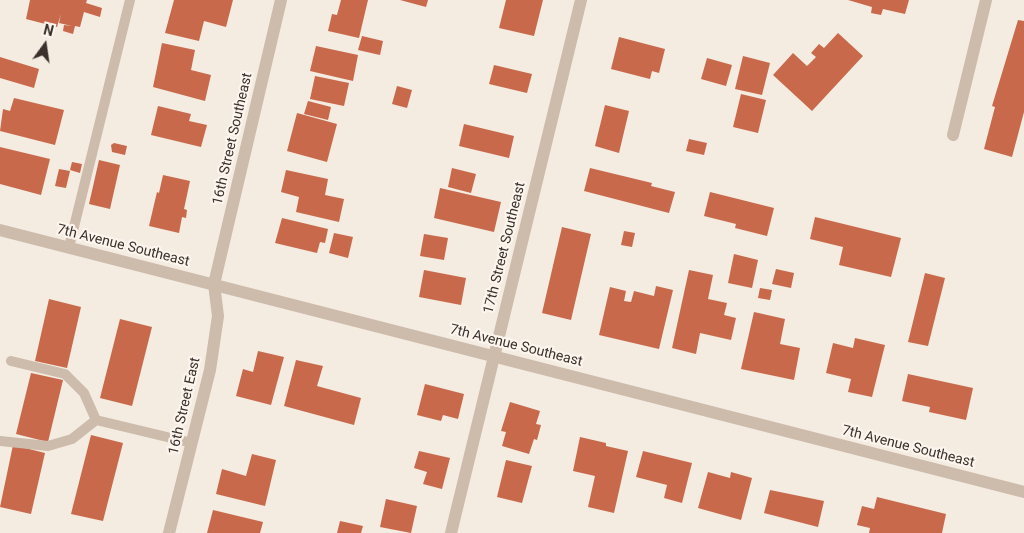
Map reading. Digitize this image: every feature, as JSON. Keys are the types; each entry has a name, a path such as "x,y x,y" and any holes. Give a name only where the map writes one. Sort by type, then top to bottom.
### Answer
{"street":[{"name":"16th Street Southeast","path":"214,284 281,0"},
{"name":"17th Street Southeast","path":"452,533 581,0"},
{"path":"953,135 986,0"},
{"name":"7th Avenue Southeast","path":"0,230 1024,492"},
{"name":"16th Street East","path":"169,533 210,370 218,316 214,284"}],"lane":[{"path":"69,247 130,0"},
{"path":"11,362 66,374 84,393 96,420"},
{"path":"96,420 192,443"},
{"path":"0,441 48,446 72,439 96,420"}],"building":[{"path":"30,0 87,0 86,3 102,8 100,17 84,12 80,27 75,26 73,34 63,31 64,25 72,26 59,23 61,14 57,27 26,19"},
{"path":"174,0 233,0 226,27 204,21 199,41 165,33"},
{"path":"341,0 368,0 359,38 328,31 332,14 337,15"},
{"path":"400,0 428,0 426,7"},
{"path":"506,0 543,0 534,36 499,28"},
{"path":"848,0 909,0 905,14 883,9 881,15 871,13 872,7"},
{"path":"1018,20 1024,21 1024,112 1012,157 984,149 995,107 992,106"},
{"path":"838,33 863,56 812,111 773,75 793,53 807,66 816,57 811,53 819,44 824,48"},
{"path":"362,36 383,41 380,55 358,50"},
{"path":"619,37 665,49 659,73 652,71 650,79 611,69"},
{"path":"162,43 195,50 191,70 211,75 205,101 153,87"},
{"path":"316,46 358,55 353,81 310,71"},
{"path":"743,56 770,63 762,95 735,89"},
{"path":"0,57 39,69 34,88 0,78"},
{"path":"707,58 732,65 726,86 701,79"},
{"path":"494,65 532,74 527,93 489,84"},
{"path":"315,76 349,83 344,106 310,99"},
{"path":"397,86 412,90 407,108 392,104"},
{"path":"741,94 766,100 758,133 733,127"},
{"path":"14,98 64,110 55,145 0,131 3,109 10,111"},
{"path":"308,101 331,107 328,120 304,114"},
{"path":"605,105 629,111 619,153 595,146"},
{"path":"158,106 191,114 189,121 207,125 201,147 151,135"},
{"path":"297,113 337,124 327,162 287,151"},
{"path":"464,124 514,136 509,158 459,146"},
{"path":"689,139 707,143 704,155 686,151"},
{"path":"114,143 127,146 125,155 112,152 111,145"},
{"path":"0,147 50,159 41,195 0,184"},
{"path":"99,160 120,165 110,209 89,204"},
{"path":"72,162 82,164 80,173 70,170"},
{"path":"452,168 476,174 471,193 448,187"},
{"path":"590,168 652,183 651,186 675,192 669,213 584,191"},
{"path":"59,169 70,171 66,188 55,186"},
{"path":"286,170 328,179 325,195 344,199 339,222 296,212 299,197 281,192"},
{"path":"163,175 190,181 184,209 187,210 186,218 182,217 179,233 149,226"},
{"path":"440,188 501,202 494,232 434,218"},
{"path":"710,192 774,208 767,236 735,228 736,224 704,216"},
{"path":"815,217 901,238 891,277 839,265 843,247 810,239"},
{"path":"282,218 328,229 325,243 320,242 317,253 275,243"},
{"path":"562,227 591,234 571,320 542,313"},
{"path":"624,231 635,233 632,247 621,245"},
{"path":"334,233 353,237 348,258 329,253"},
{"path":"424,234 448,238 444,260 420,256"},
{"path":"734,254 758,260 752,288 728,283"},
{"path":"776,269 794,273 791,288 772,284"},
{"path":"424,270 466,278 461,305 419,297"},
{"path":"689,270 713,275 708,299 727,303 724,315 736,318 731,340 700,333 696,354 672,348"},
{"path":"925,273 945,278 928,346 908,342"},
{"path":"656,286 673,290 659,349 599,335 610,287 626,291 624,301 631,302 634,291 654,296"},
{"path":"760,288 772,290 770,300 758,298"},
{"path":"49,299 81,307 67,368 35,361"},
{"path":"754,312 785,319 780,344 800,348 794,380 741,369"},
{"path":"120,319 152,327 132,406 100,398"},
{"path":"855,338 885,345 872,397 848,392 851,379 826,373 833,343 853,348"},
{"path":"258,351 284,357 271,405 236,396 243,369 253,372"},
{"path":"296,360 323,366 317,386 361,398 354,425 284,406"},
{"path":"31,373 63,380 48,442 16,434"},
{"path":"908,374 973,388 966,420 929,412 930,407 902,401"},
{"path":"425,384 464,394 458,419 443,415 441,421 417,415"},
{"path":"510,402 540,411 536,424 541,425 537,440 534,439 529,454 502,446 506,432 501,431"},
{"path":"91,435 123,443 103,521 71,514"},
{"path":"580,437 606,443 606,446 628,451 614,513 588,507 595,476 573,471"},
{"path":"13,445 45,453 31,514 0,507"},
{"path":"419,451 450,458 442,489 423,484 427,472 414,468"},
{"path":"643,451 692,463 682,503 664,498 667,485 636,477"},
{"path":"252,454 276,460 265,506 216,494 222,469 246,476"},
{"path":"506,460 532,466 522,503 497,497"},
{"path":"708,472 730,478 731,472 752,478 741,520 698,508"},
{"path":"770,490 824,501 818,527 764,513"},
{"path":"877,497 946,514 942,533 869,533 870,528 857,525 862,506 874,509"},
{"path":"386,499 417,506 411,533 380,527"},
{"path":"213,510 263,522 260,533 207,533"},
{"path":"340,521 363,526 361,533 337,533"}]}
